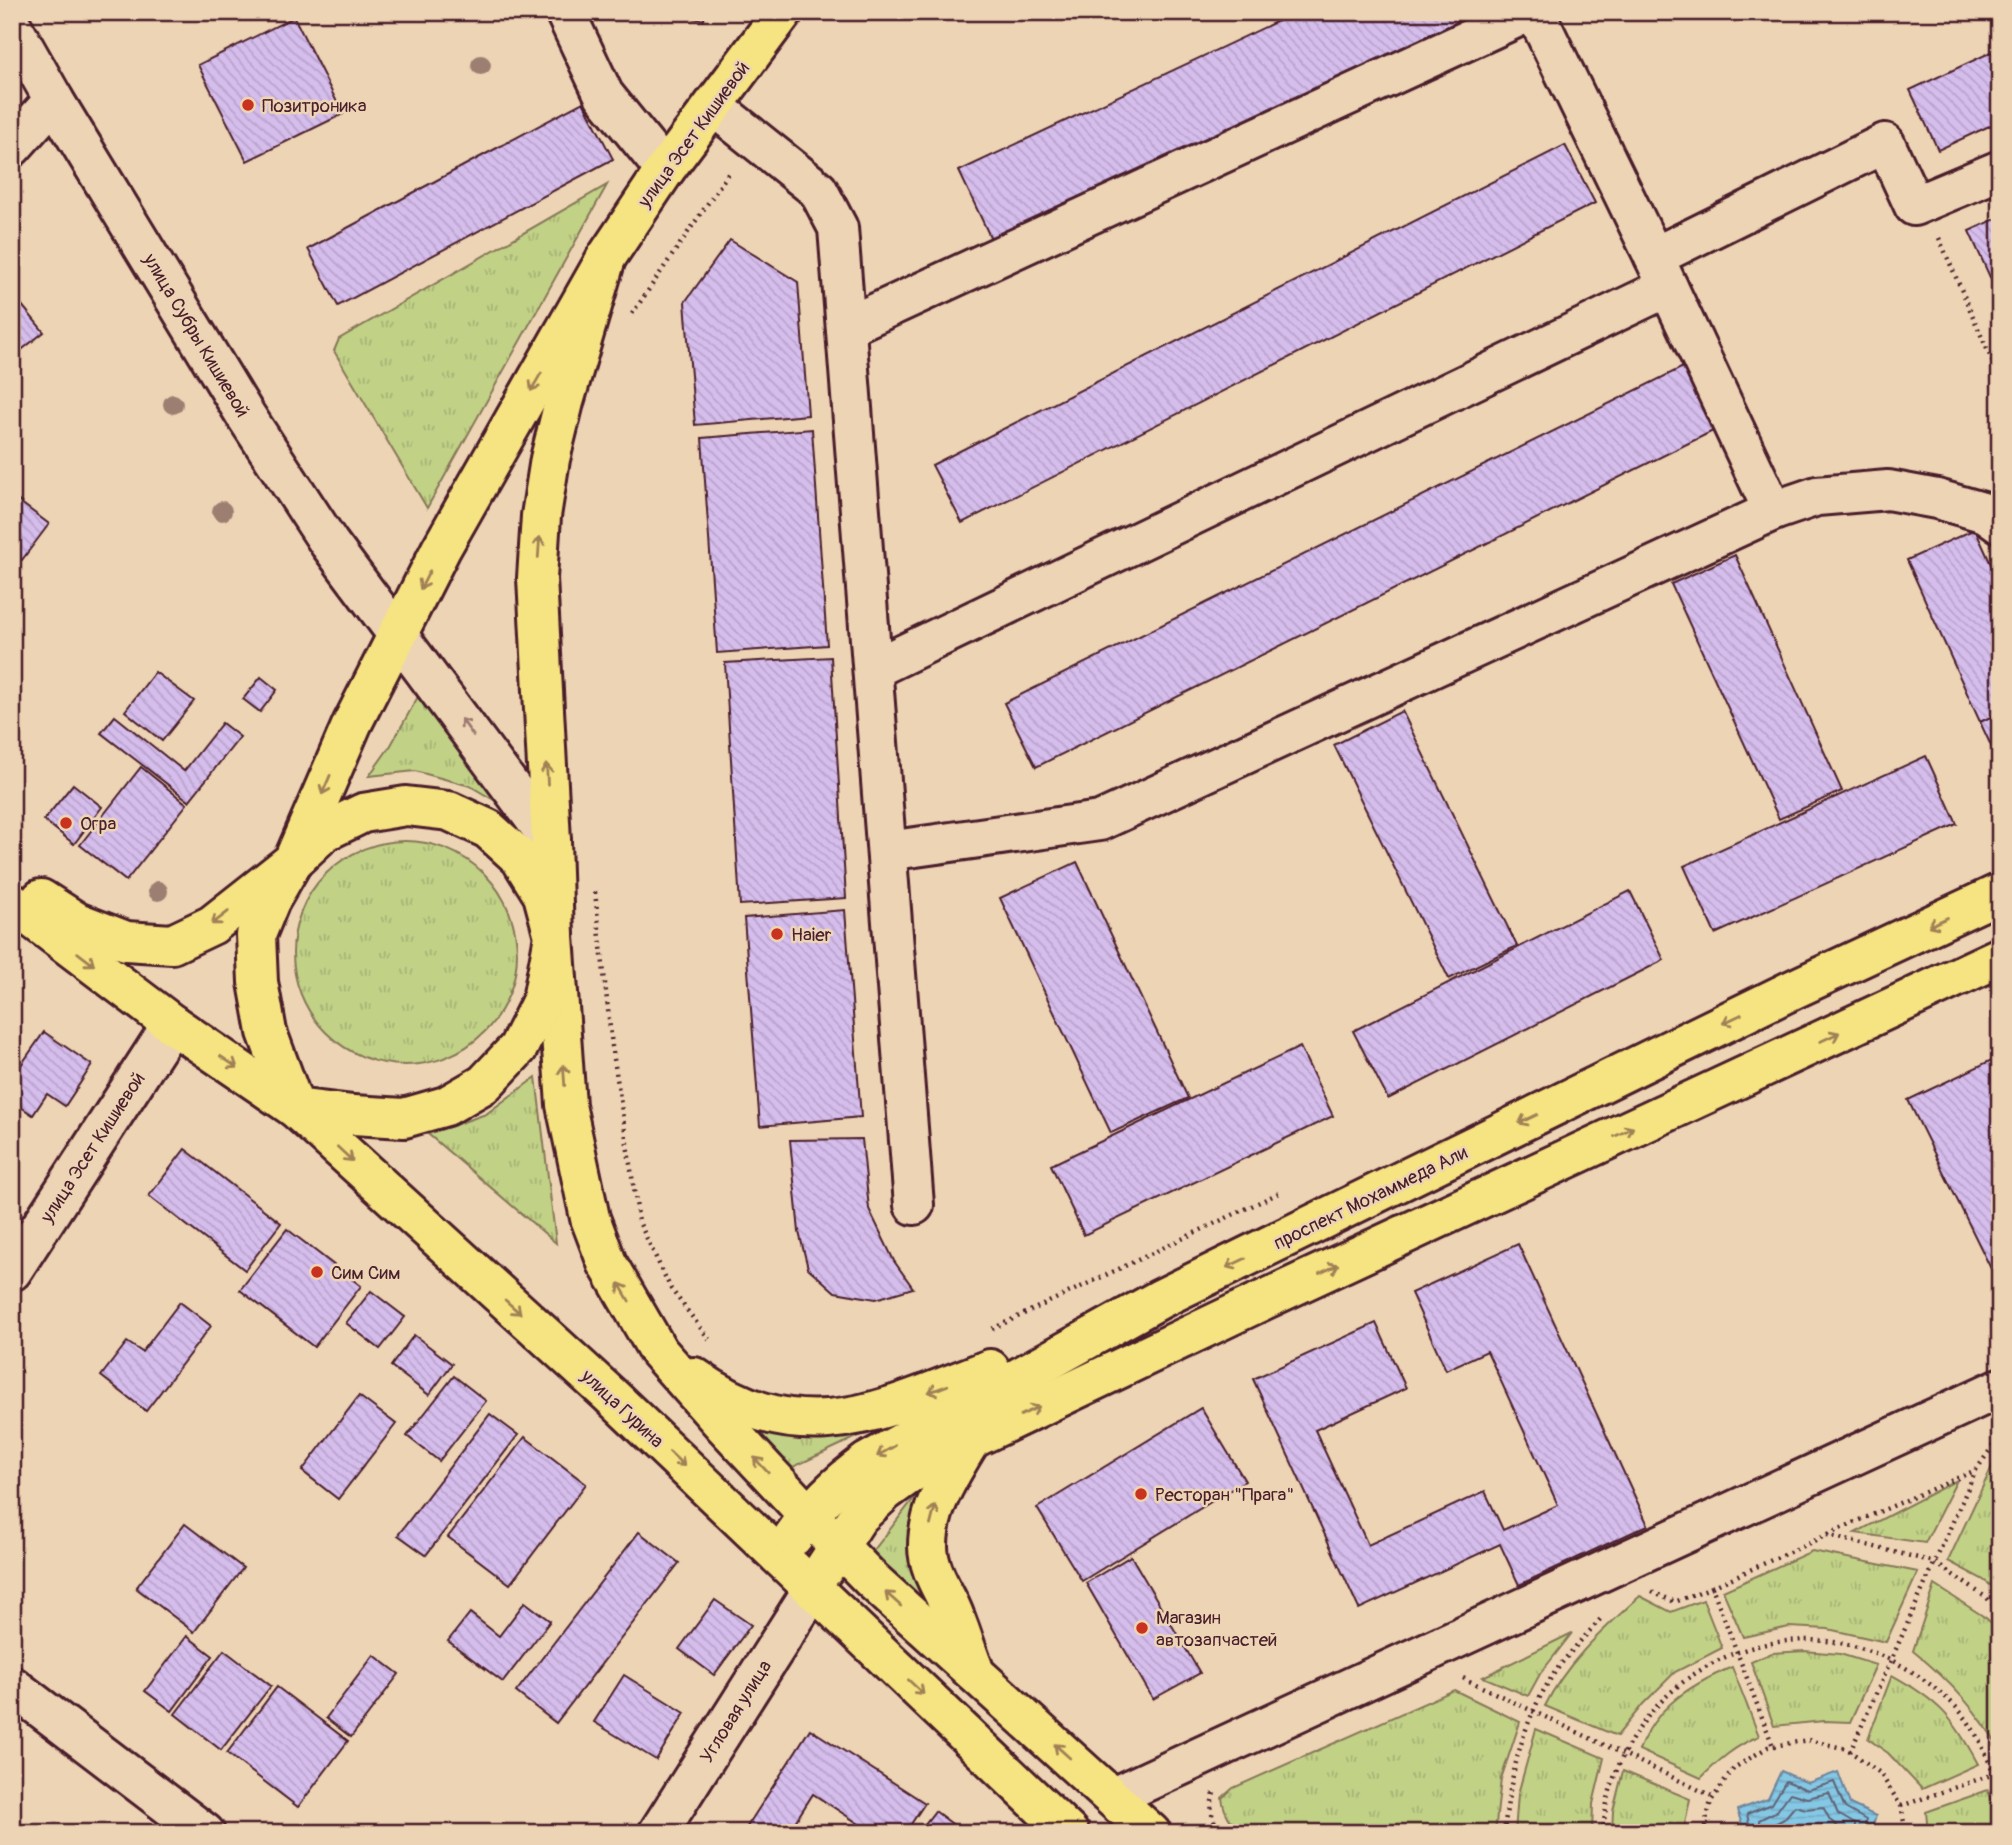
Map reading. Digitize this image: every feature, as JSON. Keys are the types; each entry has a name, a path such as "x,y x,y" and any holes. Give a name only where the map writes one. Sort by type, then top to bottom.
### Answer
{"main road":[{"name":"улица Эсет Кишиевой","path":"606,258 666,170 783,12"},
{"path":"12,882 77,922 126,941 172,944 212,925 293,861 324,832 363,813 406,806 449,811 488,830 520,858 543,895 554,936 542,1000 518,1048 484,1084 446,1106 404,1118 295,1108 267,1032 258,982 256,935 270,901 293,861 352,724 441,549 606,258"},
{"path":"606,258 564,402 551,459 541,516 537,578 554,936 566,1105 590,1218 607,1263 658,1351 838,1547 1151,1833"},
{"name":"проспект Мохаммеда Али","path":"780,1557 808,1515 837,1484 867,1462 1160,1298 1792,990 2000,893"},
{"name":"улица Гурина","path":"12,903 173,1024 295,1108 610,1395 1061,1825"},
{"path":"813,1589 858,1517 886,1491 932,1458 1266,1299 2000,957"},
{"path":"658,1351 710,1388 750,1408 783,1417 815,1421 849,1418 887,1408 999,1366 1160,1298"},
{"path":"972,1438 941,1490 932,1516 928,1548 936,1581 950,1607 975,1672"}],"street":[{"path":"565,12 604,95 666,170"},
{"path":"846,327 1529,12"},
{"path":"1535,12 1773,511"},
{"name":"улица Субры Кишиевой","path":"12,26 244,413 329,543 551,841"},
{"path":"12,147 54,100"},
{"path":"713,106 818,190 838,228 914,1205"},
{"path":"873,668 1661,272 1885,143 1914,206 2000,170"},
{"path":"887,850 1100,821 1773,511 1817,496 1888,490 1937,499 1986,513 2000,523"},
{"name":"улица Эсет Кишиевой","path":"12,1271 173,1024"},
{"path":"1113,1797 2000,1388"},
{"name":"Угловая улица","path":"658,1833 813,1589"},
{"path":"12,1686 205,1833"}],"path":[{"path":"630,317 752,138"},
{"path":"1924,202 2000,379"},
{"path":"594,880 612,1046 639,1222 671,1289 710,1341"},
{"path":"986,1332 1286,1190"},
{"path":"1850,1752 1976,1470 2000,1436"},
{"path":"1650,1591 1675,1602 1976,1470"},
{"path":"1827,1535 1934,1562 1987,1598 2000,1612"},
{"path":"1712,1587 1773,1746"},
{"path":"1504,1833 1508,1794 1534,1711 1548,1682 1607,1611"},
{"path":"1603,1833 1605,1805 1623,1753 1647,1715 1684,1680 1727,1655 1776,1642 1826,1641 1875,1652 1920,1675 1957,1708 1986,1750 1997,1773 2000,1790"},
{"path":"1458,1676 1714,1797"},
{"path":"1703,1833 1714,1797 1734,1768 1769,1747 1808,1740 1850,1752 1880,1773 1901,1806 1906,1833"},
{"path":"1901,1806 1997,1773"},
{"path":"1215,1790 1210,1806 1215,1825 1223,1833"}],"green space":[{"path":"607,185 427,508 334,351 339,339"},
{"path":"420,693 504,806 470,786 415,771 369,776 391,745"},
{"path":"405,841 427,843 448,850 467,860 484,874 498,891 508,910 515,931 515,975 508,996 498,1015 484,1032 467,1046 448,1056 427,1063 405,1065 383,1063 362,1056 343,1046 326,1032 312,1015 302,996 295,975 293,953 295,931 302,910 312,891 326,874 343,860 362,850 383,843"},
{"path":"536,1077 556,1243 428,1134 486,1114"},
{"path":"940,1398 791,1468 742,1421"},
{"path":"2000,1457 2000,1592 1948,1561 1996,1458"},
{"path":"935,1471 936,1614 871,1554"},
{"path":"1957,1480 1925,1543 1855,1533"},
{"path":"1812,1551 1918,1572 1886,1642 1828,1629 1789,1627 1743,1637 1723,1591"},
{"path":"1935,1585 1986,1618 2000,1631 2000,1750 1961,1696 1913,1651"},
{"path":"1640,1596 1671,1612 1703,1600 1722,1648 1675,1672 1643,1704 1617,1736 1545,1706 1575,1660"},
{"path":"1572,1633 1540,1674 1528,1696 1483,1677"},
{"path":"1804,1651 1840,1654 1876,1665 1850,1722 1824,1721 1774,1726 1751,1662 1772,1653"},
{"path":"1732,1667 1759,1736 1728,1754 1701,1778 1639,1750 1655,1721 1676,1699 1702,1681"},
{"path":"1892,1675 1922,1693 1943,1712 1961,1734 1978,1764 1922,1789 1888,1753 1868,1739"},
{"path":"1454,1690 1520,1722 1501,1779 1495,1833 1242,1833 1226,1813 1222,1798 1233,1788"},
{"path":"1536,1729 1604,1758 1593,1804 1592,1833 1515,1833 1518,1794"},
{"path":"1623,1771 1690,1799 1683,1833 1612,1833 1613,1811"},
{"path":"1988,1790 1993,1803 1997,1833 1928,1833 1926,1812"}],"water":[{"path":"1781,1771 1808,1783 1838,1772 1850,1804 1876,1816 1870,1833 1745,1833 1737,1810 1768,1799"}],"building":[{"path":"661,12 705,12 704,20"},
{"path":"1297,12 1478,12 992,241 959,171"},
{"path":"294,17 343,114 247,161 198,65"},
{"path":"2000,48 2000,121 1938,150 1910,90"},
{"path":"583,102 613,159 338,306 308,249"},
{"path":"1565,145 1595,203 962,523 932,465"},
{"path":"2000,217 2000,299 1969,231"},
{"path":"730,240 798,282 808,415 695,425 685,302"},
{"path":"12,293 44,332 14,356 12,354"},
{"path":"1685,366 1717,429 1036,767 1004,703"},
{"path":"812,429 827,645 717,653 702,438"},
{"path":"12,496 49,524 22,560 12,553"},
{"path":"1975,529 2000,584 2000,713 1980,722 1907,560"},
{"path":"1735,555 1842,791 1779,819 1671,584"},
{"path":"831,657 846,898 740,905 725,663"},
{"path":"155,672 194,701 162,741 125,711"},
{"path":"261,677 277,690 260,712 243,699"},
{"path":"1402,711 1517,946 1449,979 1334,745"},
{"path":"2000,713 2000,765 1980,722"},
{"path":"115,716 184,771 222,723 240,737 189,801 101,733"},
{"path":"1926,756 1957,824 1715,934 1684,866"},
{"path":"141,767 187,804 126,881 80,845"},
{"path":"73,784 102,807 74,844 44,820"},
{"path":"1077,862 1188,1098 1111,1133 1000,898"},
{"path":"1630,891 1664,960 1388,1099 1353,1031"},
{"path":"845,910 861,1117 760,1126 744,918"},
{"path":"44,1032 92,1065 65,1106 47,1094 33,1115 12,1101 12,1078"},
{"path":"1300,1047 1333,1116 1084,1235 1051,1165"},
{"path":"2000,1056 2000,1287 1908,1100"},
{"path":"862,1139 869,1209 894,1261 913,1288 876,1299 835,1292 808,1268 799,1232 790,1140"},
{"path":"185,1149 281,1223 245,1270 149,1196"},
{"path":"287,1229 361,1286 314,1347 240,1290"},
{"path":"1518,1244 1648,1525 1519,1585 1500,1544 1359,1609 1253,1379 1376,1323 1406,1388 1315,1430 1368,1545 1485,1491 1503,1530 1558,1505 1487,1351 1446,1370 1411,1293"},
{"path":"371,1291 405,1317 380,1349 346,1323"},
{"path":"180,1302 211,1326 146,1411 101,1376 127,1342 142,1352"},
{"path":"414,1335 452,1364 429,1395 391,1366"},
{"path":"454,1376 486,1401 439,1461 407,1436"},
{"path":"359,1396 396,1424 338,1499 302,1471"},
{"name":"Ресторан \"Прага\"","path":"1201,1408 1245,1481 1082,1581 1037,1508"},
{"path":"490,1414 518,1435 426,1555 398,1535"},
{"path":"525,1437 586,1484 510,1584 448,1537"},
{"path":"185,1524 243,1568 194,1632 136,1588"},
{"path":"639,1532 679,1563 556,1723 516,1692"},
{"name":"Магазин автозапчастей","path":"1131,1556 1200,1673 1153,1699 1086,1583"},
{"path":"715,1600 751,1625 714,1675 679,1649"},
{"path":"525,1602 550,1621 503,1682 448,1641 470,1613 499,1636"},
{"path":"187,1636 213,1656 172,1711 145,1691"},
{"path":"224,1650 271,1686 221,1750 175,1714"},
{"path":"374,1655 399,1674 351,1737 326,1718"},
{"path":"624,1675 685,1713 656,1760 594,1722"},
{"path":"277,1687 348,1741 298,1807 227,1753"},
{"path":"810,1729 925,1803 905,1833 873,1833 813,1794 788,1833 743,1833"},
{"path":"935,1811 963,1832 918,1833"}],"place":[{"name":"Позитроника","path":"248,105"},
{"name":"Огра","path":"66,823"},
{"name":"Haier","path":"777,934"},
{"name":"Сим Сим","path":"317,1272"},
{"name":"Ресторан \"Прага\"","path":"1141,1494"},
{"name":"Магазин автозапчастей","path":"1142,1628"}]}
